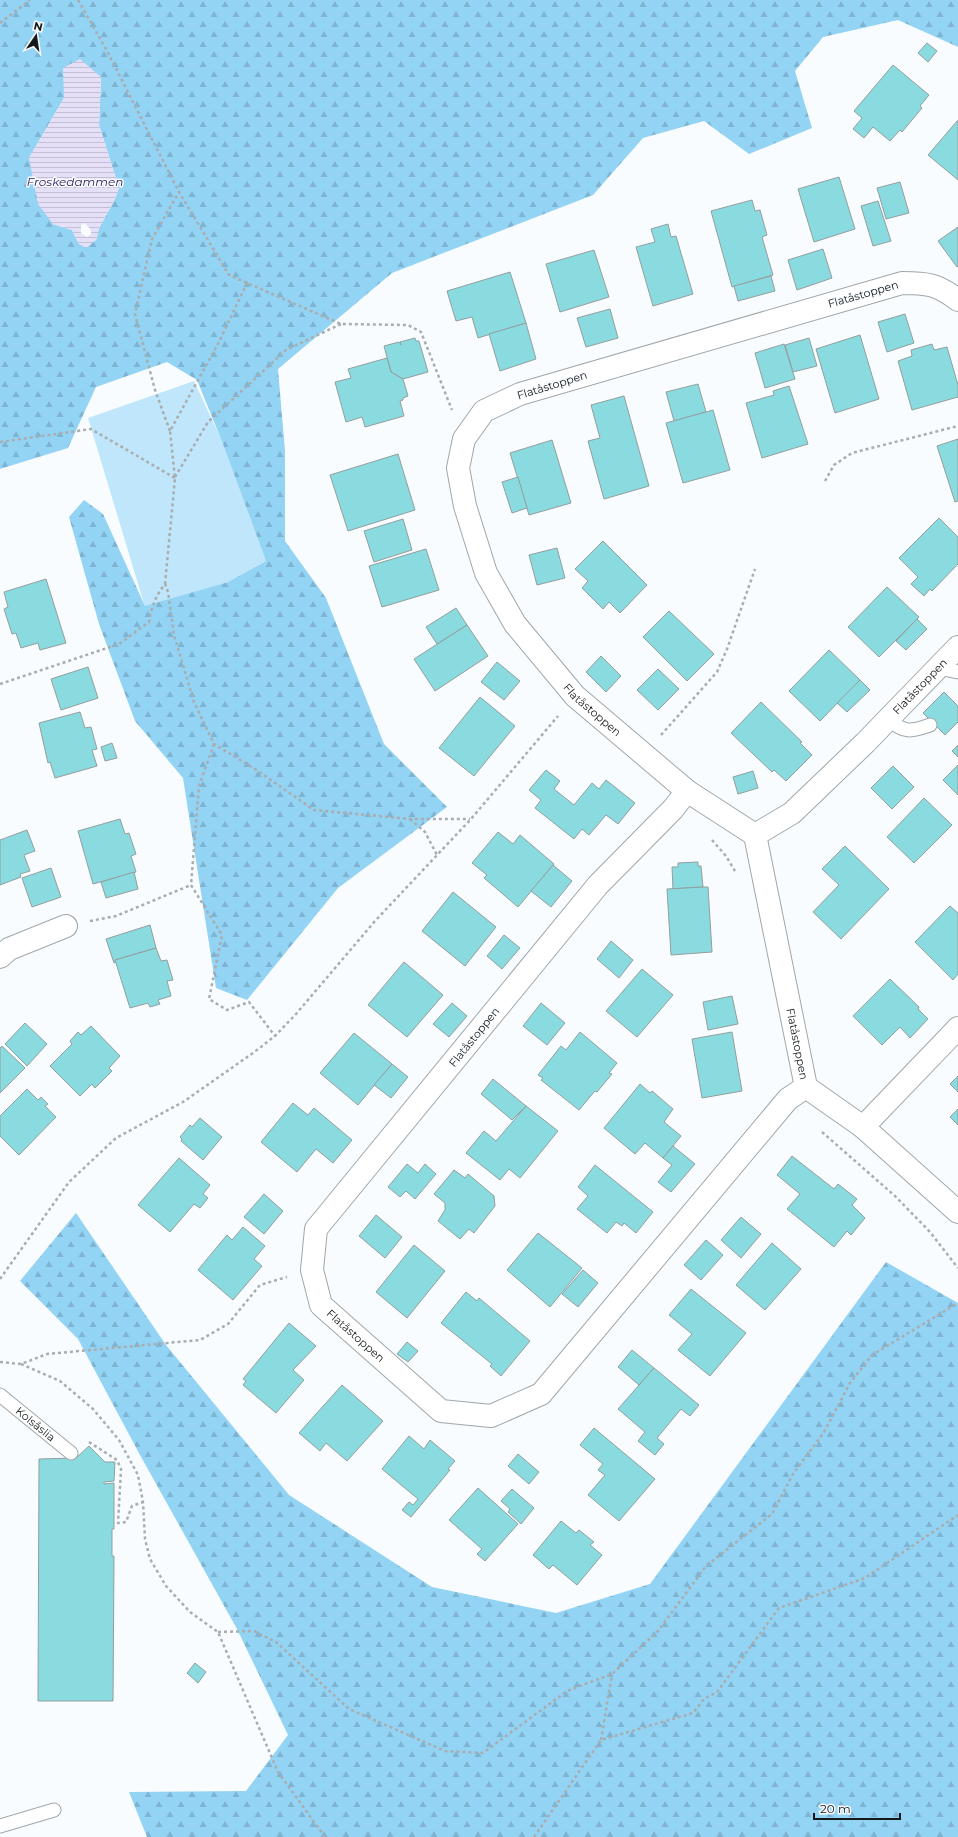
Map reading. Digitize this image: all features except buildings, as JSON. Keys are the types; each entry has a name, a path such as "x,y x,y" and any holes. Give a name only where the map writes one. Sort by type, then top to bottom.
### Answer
{"street":[{"name":"Flatåstoppen","path":"958,300 946,291 926,283 902,283 520,394 484,411 464,438 458,468 465,506 486,573 515,624 575,696 687,792 755,835 806,1087 863,1127 958,1212"},
{"name":"Flatåstoppen","path":"755,835 792,813 888,719 948,670 958,647"},
{"name":"Flatåstoppen","path":"687,792 673,809 598,885 444,1074 336,1202 316,1229 312,1270 321,1305 441,1411 491,1416 541,1394 788,1099 806,1087"},
{"path":"0,957 9,949 66,926"},
{"path":"863,1127 958,1028"}],"lane":[{"path":"888,719 899,728 914,731 930,725"},
{"name":"Kolsåslia","path":"0,1395 72,1454"},
{"path":"0,1826 54,1810"}],"path":[{"path":"0,23 30,0"},
{"path":"78,0 106,49 179,192 229,275 341,324 408,325 422,332 464,438"},
{"path":"179,192 152,239 135,314 155,390 170,431 174,478 165,584 168,592 174,635 194,702 214,744 255,769 314,810 410,819 471,819"},
{"path":"170,431 219,342 247,283"},
{"path":"174,478 213,416 286,350 341,324"},
{"path":"825,481 834,465 852,453 958,426"},
{"path":"0,442 91,429 174,478"},
{"path":"644,754 716,672 727,649 755,569"},
{"path":"0,684 120,644 149,622 154,604 160,590 165,584"},
{"path":"0,1279 69,1182 116,1138 183,1102 275,1036 296,1014 375,922 471,819 575,696"},
{"path":"214,744 200,786 191,885 222,935 209,998 227,1010 248,1002 275,1036"},
{"path":"410,819 425,832 437,855"},
{"path":"66,926 116,916 191,885"},
{"path":"21,1364 47,1354 200,1340 228,1324 260,1285 312,1270"},
{"path":"218,1632 254,1632 276,1642 349,1709 445,1751 483,1753 567,1691 612,1674 658,1632 706,1566 772,1514 793,1474 824,1432 850,1383 872,1355 958,1303"},
{"path":"0,1362 21,1364 60,1381 93,1409 119,1440 138,1475 145,1539 150,1559 166,1586 190,1612 218,1632 278,1772 325,1837"},
{"path":"601,1740 693,1713 704,1699 717,1692 779,1608 865,1578 958,1516"},
{"path":"534,1837 601,1740 612,1674"}],"shaded area":[{"path":"194,381 221,439 266,561 228,582 145,607 88,418"}],"green space":[{"path":"0,0 958,0 958,47 898,20 823,37 795,71 812,128 749,154 704,121 643,138 593,195 392,273 278,369 285,451 285,541 326,598 384,744 447,807 338,888 247,1000 216,988 183,778 135,721 99,624 69,517 84,500 103,514 145,606 228,582 266,561 221,439 197,380 167,362 96,387 68,448 0,469","holes":["101,77 99,125 119,188 114,201 99,228 96,240 79,244 72,230 53,224 29,158 64,98"]},
{"path":"76,1213 166,1345 289,1495 432,1587 556,1613 650,1584 886,1262 958,1303 958,1837 147,1837 129,1792 246,1791 288,1735 237,1629 140,1455 78,1339 20,1281"}],"water":[{"name":"Froskedammen","path":"80,59 101,77 99,125 119,188 114,201 99,228 96,240 86,248 79,244 72,230 53,224 38,204 29,158 64,98 63,68","holes":["85,223 91,230 91,234 87,237 81,233 81,225"]}]}
